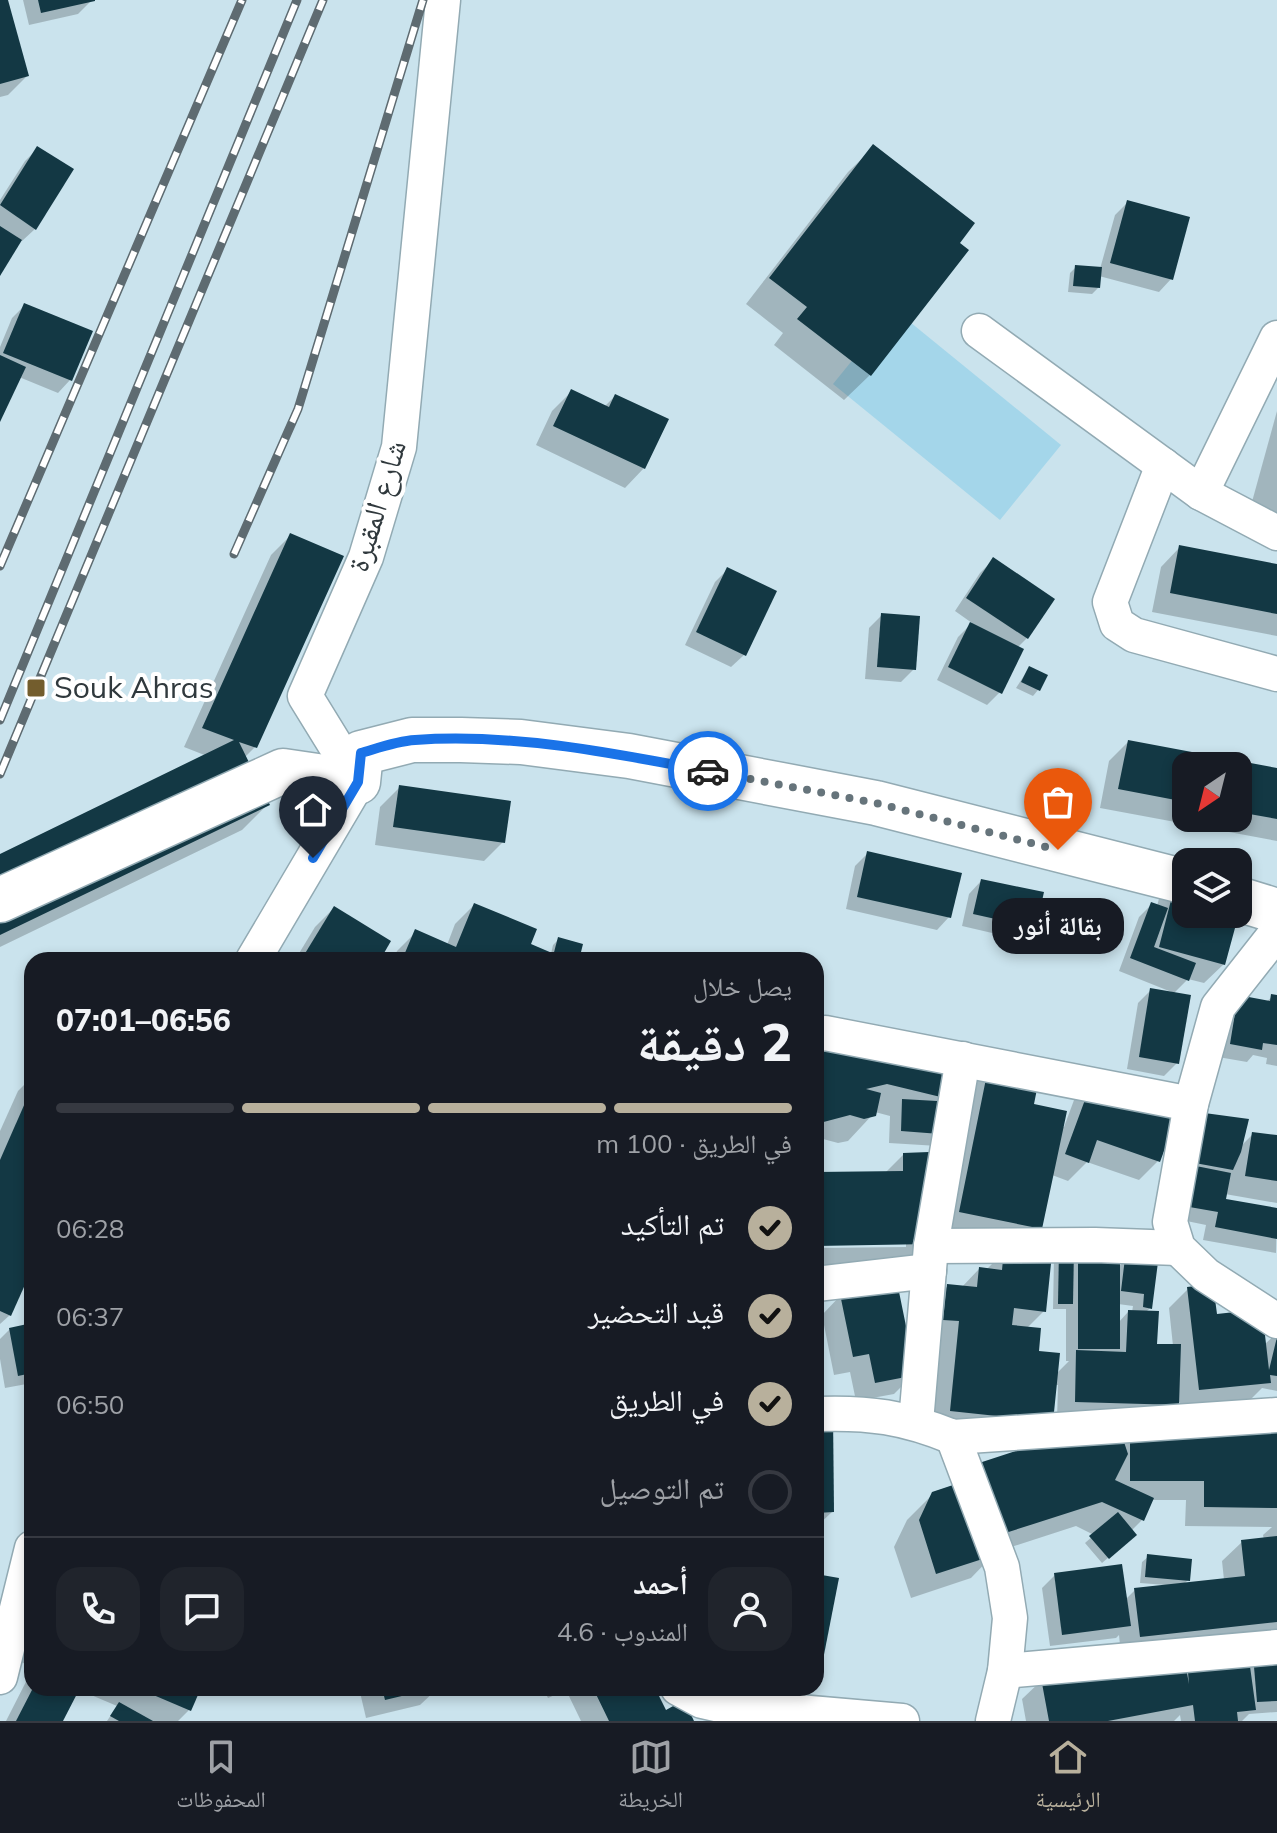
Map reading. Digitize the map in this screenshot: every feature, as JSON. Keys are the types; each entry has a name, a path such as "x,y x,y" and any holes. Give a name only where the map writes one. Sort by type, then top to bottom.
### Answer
{"street":[{"name":"شارع المقبرة","path":"358,782 305,696 366,557 399,447 443,0"},
{"path":"979,331 1201,493 1277,533"},
{"path":"1201,493 1277,338"},
{"path":"1163,465 1110,602 1117,624 1134,635 1277,674"},
{"path":"258,952 358,782 361,753 412,740 521,742 629,756 876,803 1172,878"},
{"path":"0,900 283,771 358,782"},
{"path":"1252,903 1277,911"},
{"path":"1277,932 1218,1007 1191,1104 1170,1222 1178,1248 1206,1275 1277,1321"},
{"path":"824,1033 1191,1104"},
{"path":"916,1422 930,1258 963,1059"},
{"path":"824,1282 930,1258 1095,1245 1178,1248"},
{"path":"824,1414 860,1413 916,1422 953,1437 1277,1415"},
{"path":"953,1437 1002,1567 1010,1618 1005,1671 993,1721"},
{"path":"0,1677 24,1580"},
{"path":"1005,1671 1277,1647"},
{"path":"693,1696 720,1705 902,1721"}],"shaded area":[{"path":"894,309 1061,445 1000,520 833,384"}],"building":[{"path":"0,0 8,0 29,76 0,84"},
{"path":"38,0 95,0 95,1 41,13"},
{"path":"873,144 975,223 960,243 969,250 871,376 797,319 807,307 769,278"},
{"path":"37,146 74,169 36,230 0,205"},
{"path":"1127,200 1190,217 1173,280 1110,263"},
{"path":"0,226 22,240 0,276"},
{"path":"1075,265 1102,267 1100,288 1073,286"},
{"path":"24,303 93,331 72,381 3,353"},
{"path":"0,355 26,367 0,422"},
{"path":"571,389 609,407 615,394 669,419 645,469 553,426"},
{"path":"290,533 344,556 257,748 239,742 270,805 0,935 0,854 234,740 202,728"},
{"path":"1179,545 1277,564 1277,614 1170,593"},
{"path":"993,557 1055,599 1028,639 966,598"},
{"path":"727,567 777,591 746,656 696,632"},
{"path":"881,613 920,616 916,670 877,667"},
{"path":"970,622 1024,649 1002,694 948,667"},
{"path":"1029,666 1048,675 1040,691 1021,682"},
{"path":"1128,740 1192,752 1172,752 1172,799 1118,789"},
{"path":"1252,763 1277,768 1277,819 1252,815"},
{"path":"399,785 511,801 505,843 393,827"},
{"path":"867,851 962,873 951,918 857,897"},
{"path":"981,879 1044,892 1036,928 973,914"},
{"path":"1172,896 1172,928 1235,928 1225,965 1159,947"},
{"path":"1151,902 1168,908 1154,947 1196,963 1189,981 1130,958"},
{"path":"474,903 537,929 531,944 550,952 405,952 415,929 456,947"},
{"path":"334,906 391,941 385,952 306,952"},
{"path":"558,937 583,944 581,952 554,952"},
{"path":"1150,988 1191,995 1179,1064 1139,1057"},
{"path":"1271,994 1277,995 1277,1045 1263,1043 1262,1050 1230,1044 1238,995 1270,1001"},
{"path":"824,1036 949,1050 949,1099 887,1084 866,1089 881,1093 876,1116 864,1119 850,1115 824,1122"},
{"path":"1046,1058 1086,1071 1039,1079 1034,1104 1067,1111 1042,1229 959,1212 989,1064 1040,1075"},
{"path":"1096,1070 1182,1102 1160,1162 1097,1140 1089,1163 1065,1154"},
{"path":"902,1099 954,1102 953,1135 901,1131"},
{"path":"24,1105 24,1287 11,1316 0,1311 0,1160"},
{"path":"1197,1112 1249,1119 1233,1170 1184,1161"},
{"path":"1252,1132 1277,1135 1277,1181 1245,1176"},
{"path":"929,1152 931,1244 824,1246 824,1172 903,1171 903,1153"},
{"path":"1186,1164 1231,1173 1226,1199 1277,1208 1277,1239 1215,1227 1218,1212 1178,1205"},
{"path":"1078,1248 1120,1249 1120,1349 1078,1349"},
{"path":"1004,1249 1052,1254 1046,1312 1014,1308 1012,1325 1041,1328 1039,1351 1060,1353 1053,1422 950,1411 959,1321 943,1320 947,1284 977,1287 979,1267 1002,1270"},
{"path":"1059,1250 1074,1250 1073,1304 1058,1304"},
{"path":"1125,1258 1158,1262 1152,1309 1143,1307 1144,1294 1121,1291"},
{"path":"897,1282 916,1375 875,1383 869,1354 853,1357 840,1294"},
{"path":"1213,1284 1217,1314 1262,1309 1269,1370 1277,1337 1277,1376 1270,1375 1271,1383 1199,1390 1187,1287"},
{"path":"1128,1310 1159,1311 1157,1344 1181,1344 1179,1405 1075,1402 1076,1350 1126,1352"},
{"path":"24,1325 24,1375 18,1376 9,1328"},
{"path":"833,1415 834,1512 824,1513 824,1416"},
{"path":"1116,1418 1128,1454 1115,1480 1154,1498 1144,1521 1102,1502 996,1536 998,1554 936,1574 919,1520 932,1492 968,1480 976,1464"},
{"path":"1130,1428 1277,1430 1277,1508 1204,1507 1204,1481 1130,1481"},
{"path":"1118,1512 1137,1535 1109,1559 1089,1536"},
{"path":"1277,1536 1277,1622 1140,1637 1134,1588 1245,1576 1241,1540"},
{"path":"1147,1554 1192,1559 1190,1581 1145,1577"},
{"path":"1122,1564 1131,1626 1062,1635 1054,1573"},
{"path":"824,1575 839,1578 824,1655"},
{"path":"1183,1652 1189,1684 1187,1660 1248,1652 1256,1710 1237,1712 1238,1721 1195,1721 1193,1705 1108,1721 1049,1721 1041,1678"},
{"path":"1277,1654 1277,1701 1257,1702 1253,1655"},
{"path":"29,1696 76,1696 63,1721 16,1721"},
{"path":"156,1696 198,1696 191,1711"},
{"path":"597,1696 659,1696 666,1710 684,1700 694,1721 609,1721"},
{"path":"119,1702 153,1721 119,1721 110,1716"}],"railway":[{"path":"0,566 242,0"},
{"path":"0,720 297,0"},
{"path":"0,774 323,0"},
{"path":"234,554 298,409 423,0"}],"way so far":[{"path":"708,771 876,803 1058,850"}],"place":[{"name":"Souk Ahras","path":"36,688"},
{"name":"بقالة أنور","path":"1058,850"}],"route":[{"path":"313,858 358,782 361,753 412,740 521,742 629,756 708,771"}]}
